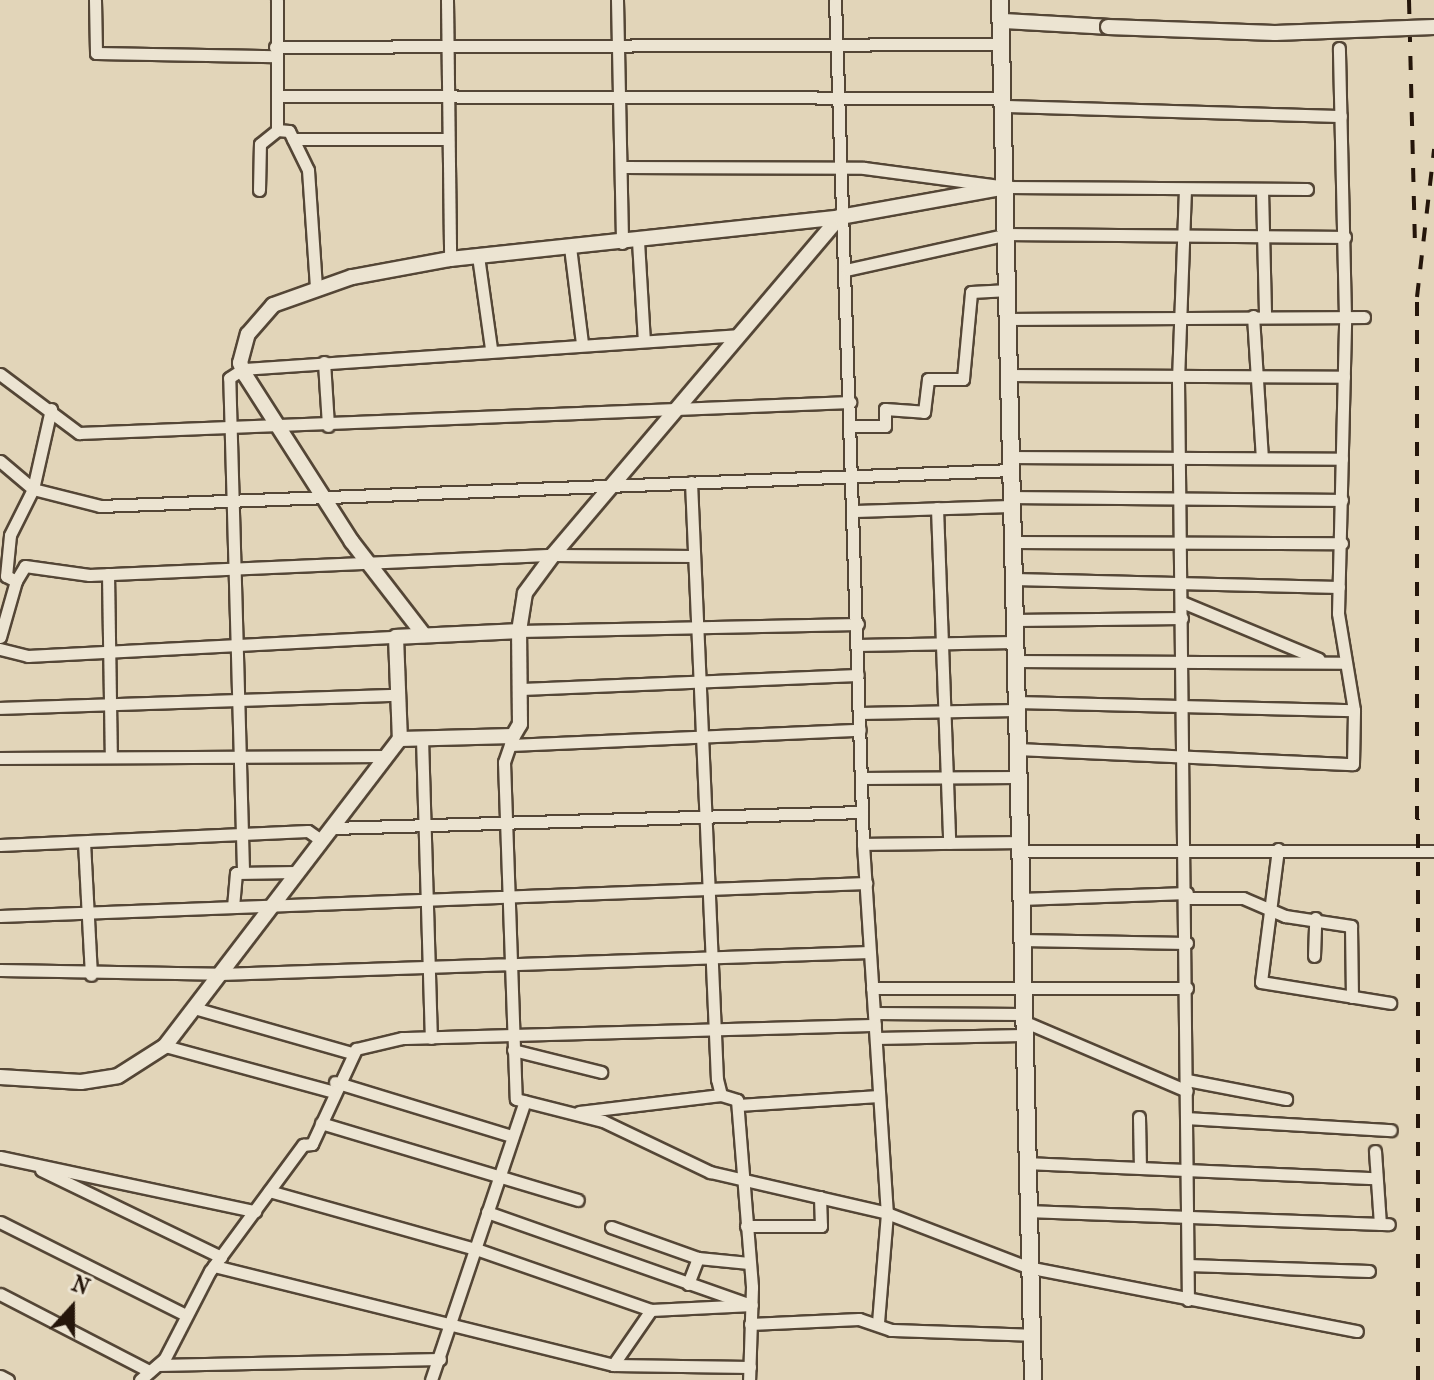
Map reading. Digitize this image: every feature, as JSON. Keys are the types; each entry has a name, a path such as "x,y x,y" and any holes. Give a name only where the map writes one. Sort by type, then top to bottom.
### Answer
{"main road":[{"path":"1000,0 1007,187 1027,1267 1033,1380"}],"street":[{"path":"95,0 96,53 1001,44"},
{"path":"277,0 277,130"},
{"path":"447,0 444,48 448,98 450,259"},
{"path":"617,0 622,98 622,243"},
{"path":"835,0 863,844 887,1213 878,1323"},
{"path":"1002,21 1342,34 1434,27"},
{"path":"1017,749 1186,754 1353,764 1354,710 1344,663 1339,587 1345,237 1339,48"},
{"path":"277,96 1003,102 1341,116"},
{"path":"277,130 293,139 448,139"},
{"path":"259,190 260,144 277,130"},
{"path":"293,139 315,205 316,287"},
{"path":"622,167 841,169 1007,187 1307,189"},
{"path":"424,635 368,563 243,369 256,319 316,287 450,259 622,243 840,217 1007,187"},
{"path":"1185,189 1178,380 1186,754 1188,1300"},
{"path":"1262,190 1255,379 1262,458"},
{"path":"840,217 669,412 525,593 519,631 521,689 511,740 505,823 511,1044 516,1099 572,1113 710,1172 887,1213 1027,1267 1357,1331"},
{"path":"846,270 1008,234 1345,237"},
{"path":"638,241 644,341"},
{"path":"570,247 582,344"},
{"path":"478,256 491,349"},
{"path":"850,426 885,426 885,409 924,412 928,379 963,379 971,292 1009,290"},
{"path":"1009,319 1180,314 1364,317"},
{"path":"243,870 245,756 229,378 243,369 324,362 739,335"},
{"path":"324,362 328,426"},
{"path":"0,374 51,409 79,433 282,428 850,402"},
{"path":"1010,375 1178,380 1344,377"},
{"path":"16,581 6,576 5,533 33,489 51,409"},
{"path":"0,461 33,489 100,506 611,486 1012,463 1179,457 1342,459"},
{"path":"691,482 705,888 721,1095"},
{"path":"853,511 1180,496 1342,500"},
{"path":"937,508 949,843"},
{"path":"1013,542 1342,543"},
{"path":"0,637 16,581 25,566 108,574 553,555 693,556"},
{"path":"108,574 111,757"},
{"path":"1014,579 1339,587"},
{"path":"1182,602 1327,662"},
{"path":"1014,620 1182,618"},
{"path":"0,649 28,656 109,647 519,631 858,624"},
{"path":"396,637 400,739"},
{"path":"857,645 1014,642"},
{"path":"1015,661 1183,658 1344,663"},
{"path":"521,689 696,679 858,675"},
{"path":"0,708 110,709 399,695"},
{"path":"859,713 1016,706 1184,705 1354,710"},
{"path":"0,1077 81,1082 118,1076 165,1046 332,828 382,756 400,739 699,737 860,730"},
{"path":"422,738 431,1038"},
{"path":"0,758 382,756"},
{"path":"861,778 1017,777"},
{"path":"332,828 862,812"},
{"path":"0,845 308,831 321,840"},
{"path":"84,842 91,975"},
{"path":"863,844 1434,851"},
{"path":"1278,849 1261,982 1390,1003"},
{"path":"233,907 236,873 243,870 296,872"},
{"path":"0,916 866,883"},
{"path":"1020,899 1187,895 1243,898 1272,909 1315,918 1338,919 1357,935 1352,997"},
{"path":"1314,956 1315,918"},
{"path":"1021,940 1187,943"},
{"path":"0,970 91,975 220,974 870,952"},
{"path":"872,988 1187,988"},
{"path":"194,1008 352,1053 402,1038 511,1044 714,1030 1023,1023 1187,1085 1286,1099"},
{"path":"875,1026 1023,1023"},
{"path":"511,1044 601,1072"},
{"path":"165,1046 333,1087 512,1136"},
{"path":"149,1372 217,1262 303,1145 312,1144 333,1087 352,1053"},
{"path":"572,1113 721,1095 738,1105 879,1096"},
{"path":"431,1380 454,1326 497,1173 525,1101"},
{"path":"25,1162 217,1262 613,1365 749,1374 752,1305 740,1178 738,1105"},
{"path":"1139,1117 1140,1167"},
{"path":"1187,1118 1391,1130"},
{"path":"321,1123 497,1173 578,1200"},
{"path":"1026,1211 1384,1224 1375,1178 1375,1151"},
{"path":"0,1157 255,1211"},
{"path":"1025,1163 1375,1178"},
{"path":"269,1191 476,1249 651,1310 752,1305"},
{"path":"746,1226 821,1226 820,1197"},
{"path":"487,1212 752,1305"},
{"path":"0,1222 186,1315"},
{"path":"611,1227 698,1258 749,1263"},
{"path":"688,1284 698,1258"},
{"path":"1188,1265 1369,1271"},
{"path":"0,1294 149,1372 440,1359"},
{"path":"613,1365 651,1310"},
{"path":"750,1324 878,1323 891,1330 1032,1335"},
{"path":"0,1376 8,1380"}],"railway":[{"path":"1409,0 1415,244"},
{"path":"1418,1380 1417,297 1434,149"}]}
